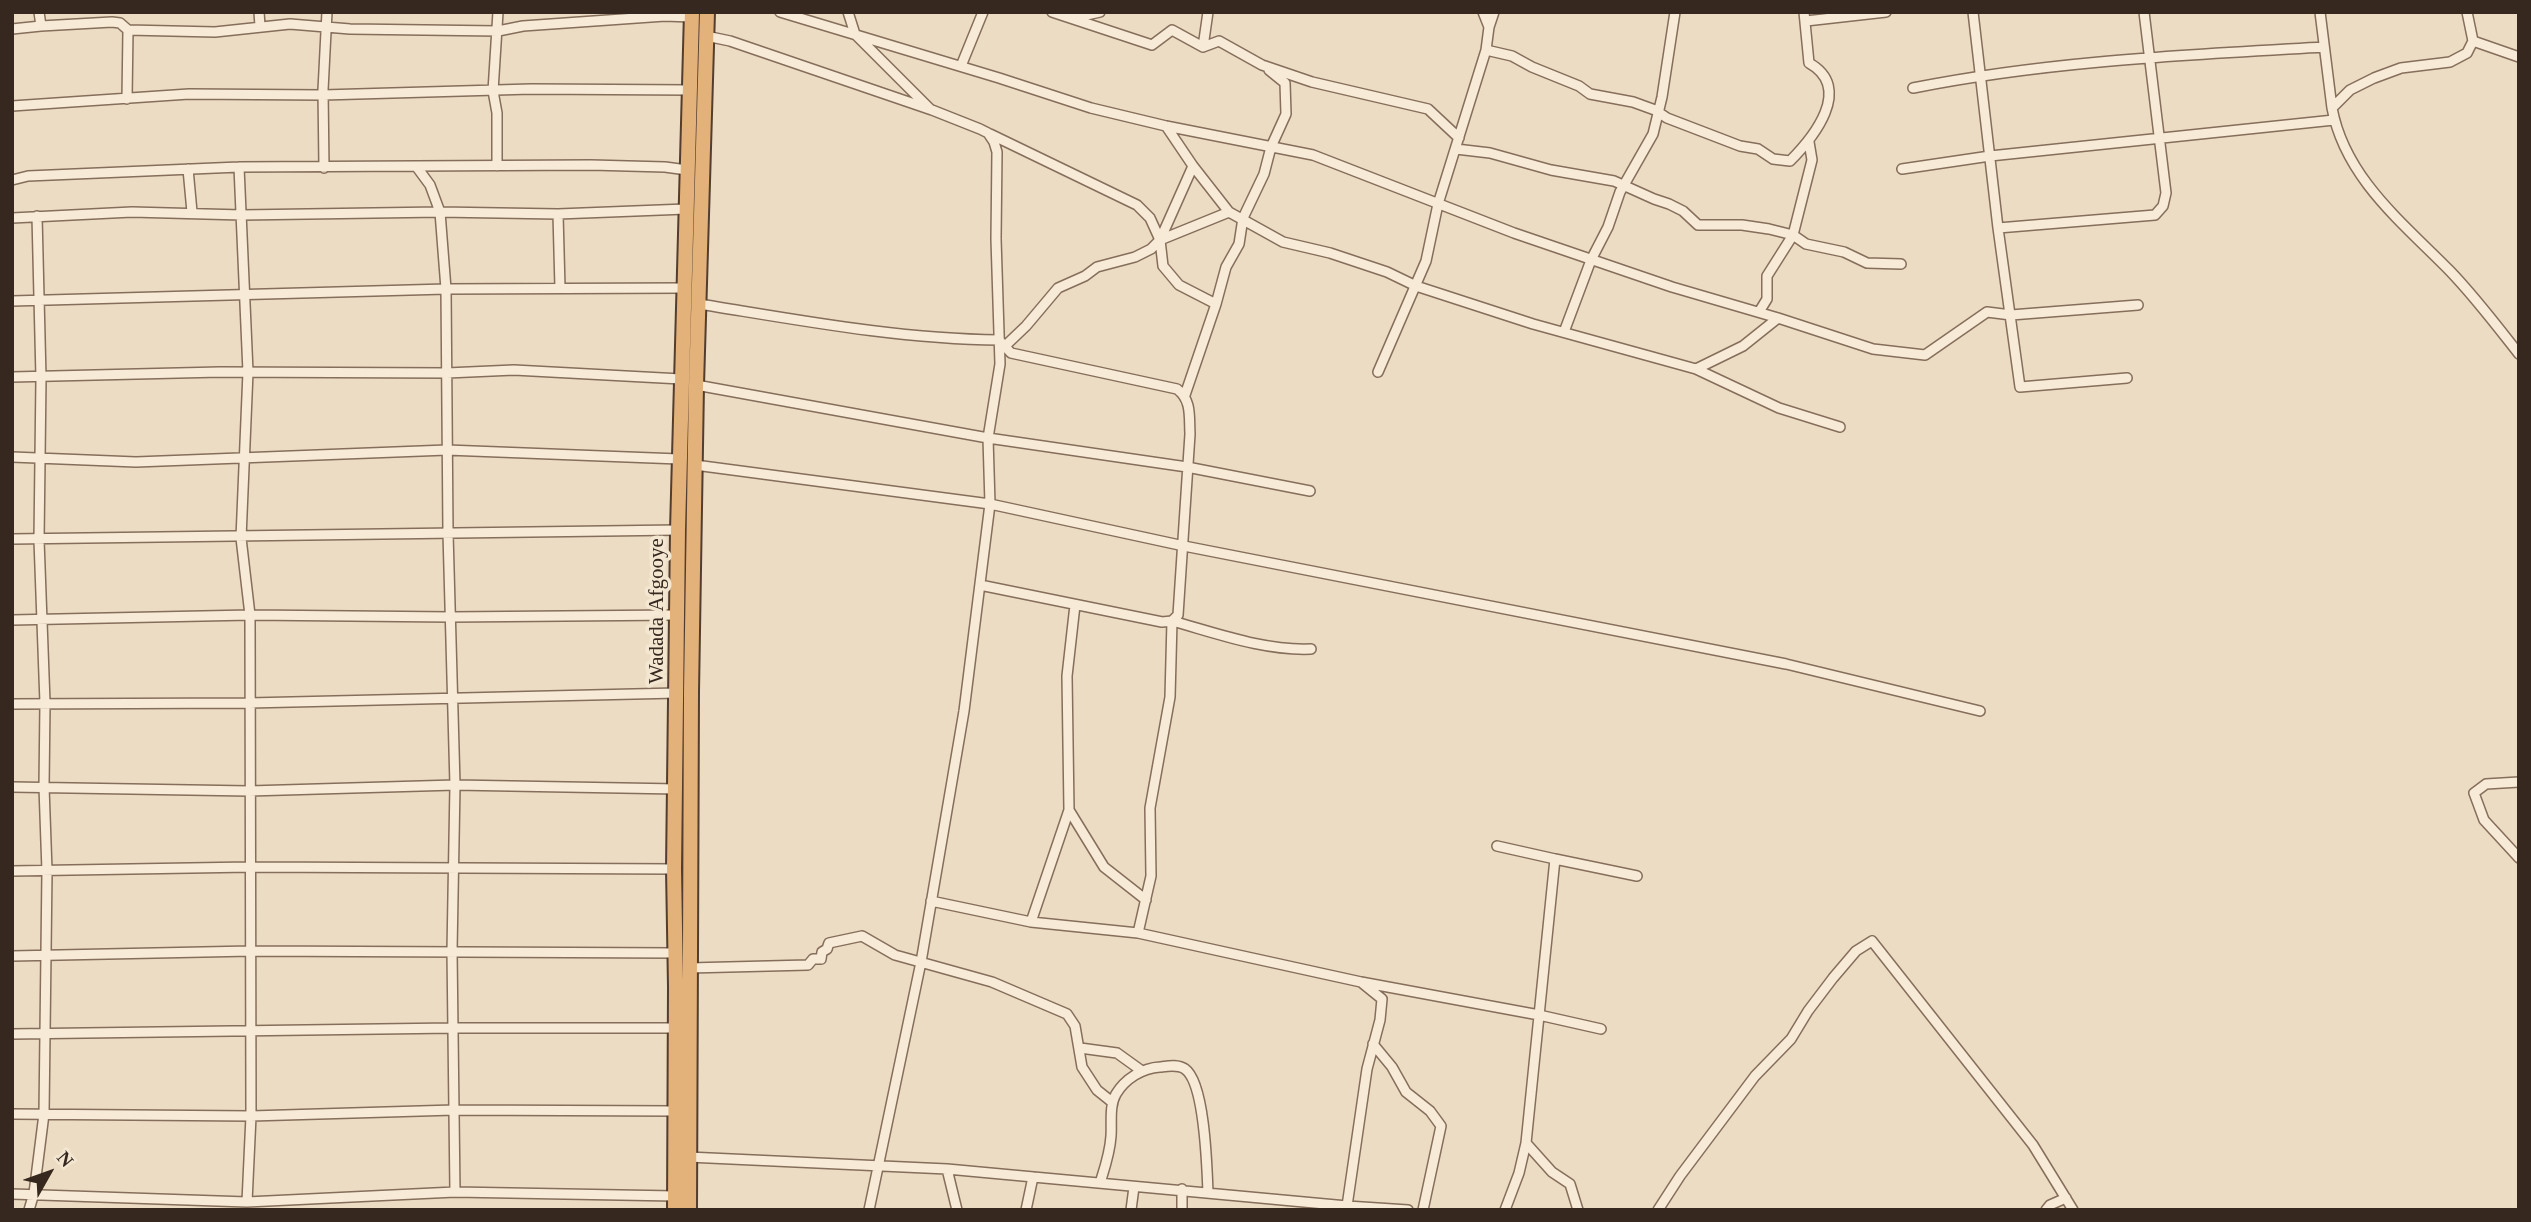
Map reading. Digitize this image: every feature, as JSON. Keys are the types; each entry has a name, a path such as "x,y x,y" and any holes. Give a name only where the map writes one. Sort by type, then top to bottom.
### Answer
{"highway":[{"name":"Wadada Afgooye","path":"689,1210 696,385 707,12"},
{"name":"Wadada Afgooye","path":"675,1203 674,869 678,530 692,15"}],"street":[{"path":"40,12 41,26"},
{"path":"259,12 260,26"},
{"path":"324,168 323,95 327,12"},
{"path":"497,166 497,113 493,91 498,12"},
{"path":"780,12 1091,108 1312,155 1591,260 1873,349 1925,355 1987,312 2011,315 2138,305"},
{"path":"848,12 855,34 932,110"},
{"path":"961,66 983,12"},
{"path":"1071,19 1100,12"},
{"path":"1203,47 1208,12"},
{"path":"1483,12 1489,27"},
{"path":"1378,372 1426,261 1438,204 1486,50 1494,12"},
{"path":"1564,332 1591,260 1625,184 1653,134 1675,12"},
{"path":"1486,50 1512,57 1579,86 1590,94 1633,102 1740,146 1758,149 1773,159 1790,161 1809,142 1825,115 1830,99 1828,85 1817,68 1809,63 1805,17 1886,12"},
{"path":"1973,12 2020,387 2127,378"},
{"path":"1998,228 2155,215 2163,206 2166,193 2161,139 2144,12"},
{"path":"2320,12 2332,108 2341,143 2377,198 2404,229 2451,272 2519,354"},
{"path":"2332,108 2350,90 2402,68 2451,62 2467,53 2473,41 2467,12"},
{"path":"1056,13 1152,45 1172,30 1203,47 1219,41 1262,65 1285,83 1286,114 1271,147 1264,174 1243,218 1238,244 1226,267 1185,396"},
{"path":"12,29 111,22 120,23 128,30 215,32 260,26 327,26 350,29 498,31 523,26 692,15"},
{"path":"127,99 128,30"},
{"path":"706,36 730,41 932,110 988,133 1137,205 1150,218 1160,240 1163,266 1179,285 1216,304"},
{"path":"2473,41 2519,57"},
{"path":"1913,88 1982,74 2149,57 2324,47"},
{"path":"1262,65 1312,82 1428,109 1459,138"},
{"path":"12,106 189,94 323,95 531,89 690,90"},
{"path":"1902,169 1990,156 2334,120"},
{"path":"1166,126 1192,166 1229,212 1283,242 1330,253 1375,268 1416,286 1564,332 1696,369 1779,408 1840,427"},
{"path":"870,1210 932,901 964,711 990,504 988,438 1002,343 996,239 997,152 988,133"},
{"path":"1759,312 1767,299 1767,276 1793,235 1812,160 1809,142"},
{"path":"1455,149 1490,153 1551,170 1625,184 1683,211 1698,225 1742,225 1769,229 1793,235 1806,244 1844,252 1867,263 1901,264"},
{"path":"416,166 430,185 440,212 446,289 448,533 455,785 452,951 455,1192"},
{"path":"12,180 63,174 239,167 615,166 687,170"},
{"path":"699,304 858,329 1002,343 1026,326 1058,288 1085,276 1097,267 1135,257 1151,249 1160,240 1192,166"},
{"path":"239,167 248,372 241,538 250,615 251,1116 247,1202"},
{"path":"188,169 192,212"},
{"path":"12,218 192,212 242,215 440,212 558,214 687,209"},
{"path":"1160,240 1229,212"},
{"path":"558,214 561,288"},
{"path":"29,1210 34,1193 44,1114 47,870 39,540 41,378 37,216"},
{"path":"12,301 446,289 684,288"},
{"path":"1696,369 1743,346 1779,318"},
{"path":"1002,343 1011,352 1177,389 1185,396 1189,410 1184,546 1178,615 1172,621 1170,697 1150,808 1151,876 1138,933"},
{"path":"12,377 514,370 681,379"},
{"path":"696,385 988,438 1187,467 1310,491"},
{"path":"12,457 136,462 447,450 680,458"},
{"path":"695,465 990,504 1184,546 1786,664 1980,711"},
{"path":"12,539 678,530"},
{"path":"980,586 1162,622 1172,621 1245,641 1311,649"},
{"path":"1031,922 1069,810 1067,676 1075,605"},
{"path":"12,620 250,615 677,615"},
{"path":"12,704 249,703 677,693"},
{"path":"2519,782 2486,785 2474,793 2484,820 2519,858"},
{"path":"12,787 249,791 455,785 677,789"},
{"path":"1069,810 1104,867 1146,900"},
{"path":"1497,846 1637,876"},
{"path":"1505,1210 1519,1173 1526,1143 1555,859"},
{"path":"12,871 250,867 674,869"},
{"path":"932,901 1031,922 1138,933 1361,982 1601,1029"},
{"path":"689,968 808,965 813,959 821,959 822,952 827,950 829,943 862,936 895,955 992,982 1067,1014 1075,1026 1082,1067 1086,1075 1097,1090 1112,1102"},
{"path":"1658,1210 1680,1176 1755,1076 1791,1040 1808,1011 1856,951 1872,941 2033,1145 2073,1210"},
{"path":"12,956 251,951 675,953"},
{"path":"1346,1208 1367,1069 1382,999 1361,982"},
{"path":"12,1034 675,1028"},
{"path":"1373,1044 1392,1067 1406,1091 1430,1111 1441,1126 1423,1210"},
{"path":"1080,1048 1117,1053 1142,1071"},
{"path":"1100,1183 1108,1157 1112,1102 1117,1092 1142,1071 1175,1065 1192,1076 1198,1090 1208,1193"},
{"path":"12,1114 251,1116 454,1110 675,1111"},
{"path":"1526,1143 1552,1172 1570,1184 1578,1210"},
{"path":"688,1157 947,1169 1182,1189 1346,1208 1408,1210"},
{"path":"947,1169 957,1210"},
{"path":"1026,1210 1033,1177"},
{"path":"1131,1210 1134,1187"},
{"path":"1182,1189 1182,1210"},
{"path":"12,1194 247,1202 455,1192 675,1203"},
{"path":"2046,1210 2050,1205 2066,1198"}]}
